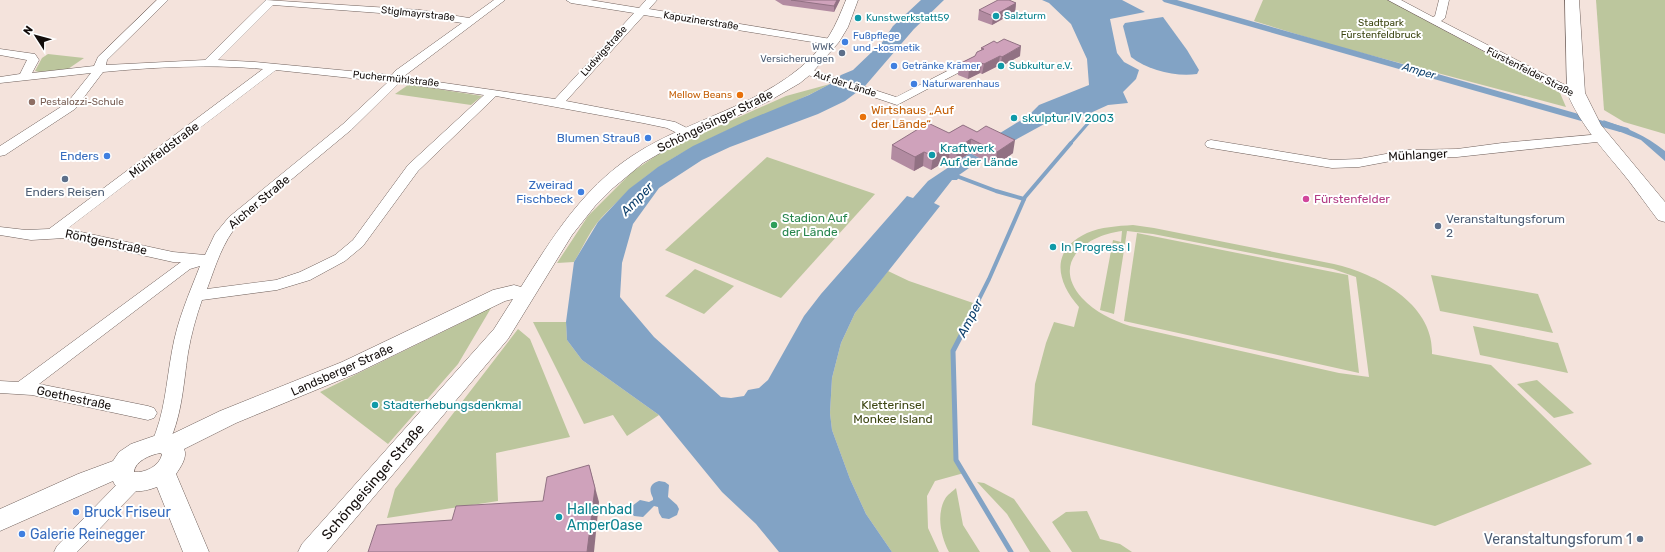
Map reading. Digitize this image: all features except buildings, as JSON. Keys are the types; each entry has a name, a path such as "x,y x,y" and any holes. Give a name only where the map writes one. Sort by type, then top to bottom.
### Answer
{"main road":[{"path":"1572,0 1576,93"},
{"name":"Fürstenfelder Straße","path":"1576,93 1593,127 1636,178 1665,216"}],"street":[{"path":"0,152 71,106 99,69 102,59 163,0"},
{"name":"Aicher Straße","path":"165,445 173,411 179,354 183,336 197,295 222,234 234,220 329,144 371,106 392,85 396,78 404,70 500,0"},
{"name":"Kapuzinerstraße","path":"571,0 831,42"},
{"name":"Ludwigstraße","path":"558,103 652,0"},
{"name":"Schöngeisinger Straße","path":"465,375 514,292 529,270 589,202 607,184 650,152 687,133 782,89 806,71 831,42 841,27 852,0"},
{"name":"Fürstenfelder Straße","path":"1393,0 1567,91 1576,93"},
{"path":"1431,20 1440,18 1444,0"},
{"path":"208,63 272,1"},
{"name":"Stiglmayrstraße","path":"272,1 426,13 470,21"},
{"path":"0,52 31,56 33,60 24,78"},
{"name":"Puchermühlstraße","path":"0,80 140,65 208,63 273,67 396,78 493,92 671,125 687,133"},
{"name":"Auf der Lände","path":"806,71 897,102 969,63"},
{"name":"Mühlfeldstraße","path":"54,232 273,67"},
{"path":"197,295 277,286 305,276 340,258 358,243 413,168 493,92"},
{"name":"Mühlanger","path":"1211,144 1332,164 1358,163 1407,154 1457,153 1510,146 1593,127"},
{"name":"Röntgenstraße","path":"0,231 26,235 46,235 54,232 179,258 212,258"},
{"name":"Schöngeisinger Straße","path":"311,552 501,334 564,232"},
{"path":"23,387 185,266 212,258"},
{"name":"Landsberger Straße","path":"127,475 126,462 137,452 146,447 165,445 184,438 328,377 405,342 500,295 514,292"},
{"name":"Goethestraße","path":"2,388 23,387 148,414"},
{"path":"0,520 86,481 127,475 149,479 163,472 171,463 174,456 173,449 165,445"},
{"path":"163,472 196,552"},
{"path":"64,552 127,475"}],"green space":[{"name":"Stadtpark Fürstenfeldbruck","path":"1263,0 1388,0 1560,93 1566,107 1332,45 1254,21"},
{"path":"1596,0 1665,0 1665,134 1624,122 1604,110"},
{"path":"48,54 84,58 68,69 39,72 35,71 42,58"},
{"path":"830,84 803,98 692,147 666,162 641,180 602,217 591,232 574,262 557,263 588,216 632,172 663,151 786,96"},
{"path":"408,85 482,96 471,105 395,94"},
{"path":"767,157 875,194 781,298 665,250"},
{"path":"1133,225 1334,264 1368,275 1400,294 1413,306 1424,320 1430,336 1432,354 1491,365 1592,464 1435,526 1032,425 1035,384 1046,343 1054,322 1074,327 1079,307 1065,287 1060,267 1062,257 1067,248 1075,240 1087,233 1103,228","holes":["1122,231 1121,242 1113,240 1100,310 1114,314 1127,231 1153,234 1333,269 1356,277 1369,377 1339,373 1130,326 1104,315 1087,303 1073,285 1070,273 1071,262 1077,252 1096,238"]},
{"path":"1137,233 1348,275 1359,373 1124,321"},
{"path":"695,269 734,286 704,314 665,296"},
{"name":"Kletterinsel Monkee Island","path":"888,271 909,281 976,304 953,351 956,460 964,473 935,481 927,496 928,528 939,552 892,552 866,514 850,479 832,430 830,413 832,378 841,343 855,313"},
{"path":"1431,275 1538,294 1553,333 1440,311"},
{"path":"494,303 458,364 388,444 320,392 471,318"},
{"path":"533,322 566,322 567,340 582,360 659,415 627,436 613,415 584,424"},
{"path":"1473,326 1558,343 1568,373 1480,355"},
{"path":"518,329 530,339 570,437 496,453 498,501 387,518 395,489"},
{"path":"1537,380 1574,413 1554,418 1517,384"},
{"path":"977,482 984,483 1014,499 1051,552 1030,552 1007,514"},
{"path":"956,488 963,525 980,552 949,552 944,540 940,519 942,505 946,498"},
{"path":"1087,511 1100,539 1120,544 1132,552 1072,552 1052,522 1066,512"}],"water":[{"path":"921,0 944,0 914,29 865,86 845,101 818,114 730,147 702,160 659,188 633,224 622,263 620,297 654,337 721,397 731,398 744,396 748,390 759,388 768,380 804,316 821,294 907,196 913,198 928,181 970,153 982,159 959,175 960,176 957,180 952,180 934,203 940,206 855,313 841,343 832,378 830,413 832,430 850,479 866,514 892,552 779,552 756,524 722,492 659,415 582,360 567,340 566,322 574,262 598,222 629,189 658,167 693,146 746,121 809,95 830,84 841,75 853,70 879,47 893,26"},
{"path":"1042,0 1122,0 1145,12 1110,19 1117,53 1124,62 1139,70 1136,79 1123,92 1128,103 1108,105 1086,115 1066,121 1048,122 1008,144 987,141 1028,116 1039,105 1089,85 1087,59 1071,24 1049,3"},
{"path":"1163,17 1187,50 1199,70 1197,74 1189,75 1162,72 1145,66 1131,57 1123,26 1125,23"},
{"path":"1603,120 1643,136 1665,151 1665,161 1641,140 1608,127"},
{"path":"659,481 665,482 669,485 668,497 677,505 679,509 677,515 669,519 662,518 658,507 654,506 643,517 634,516 630,511 632,506 640,500 649,502 653,500 651,488 653,484"}],"waterway":[{"name":"Amper","path":"1167,0 1624,130"},
{"name":"Amper","path":"1070,144 1090,121 1083,112"},
{"name":"Amper","path":"966,325 989,279 1025,197 1071,143"},
{"path":"959,177 996,191 1024,199"},
{"name":"Amper","path":"967,324 953,351 956,460 1011,552"}],"place":[{"name":"Salzturm","path":"996,16"},
{"name":"Kunstwerkstatt59","path":"858,18"},
{"name":"Fußpflege und -kosmetik","path":"845,42"},
{"name":"WWK Versicherungen","path":"842,53"},
{"name":"Getränke Krämer","path":"894,66"},
{"name":"Subkultur e.V.","path":"1001,66"},
{"name":"Naturwarenhaus","path":"914,84"},
{"name":"Mellow Beans","path":"740,95"},
{"name":"Pestalozzi-Schule","path":"32,102"},
{"name":"Wirtshaus „Auf der Lände“","path":"863,117"},
{"name":"skulptur IV 2003","path":"1014,118"},
{"name":"Blumen Strauß","path":"648,138"},
{"name":"Kraftwerk Auf der Lände","path":"932,155"},
{"name":"Enders","path":"107,156"},
{"name":"Enders Reisen","path":"65,179"},
{"name":"Zweirad Fischbeck","path":"581,192"},
{"name":"Fürstenfelder","path":"1306,199"},
{"name":"Stadion Auf der Lände","path":"774,225"},
{"name":"Veranstaltungsforum 2","path":"1438,226"},
{"name":"In Progress I","path":"1053,247"},
{"name":"Stadterhebungsdenkmal","path":"375,405"},
{"name":"Bruck Friseur","path":"76,512"},
{"name":"Hallenbad AmperOase","path":"559,517"},
{"name":"Galerie Reinegger","path":"22,534"},
{"name":"Veranstaltungsforum 1","path":"1640,539"}]}
